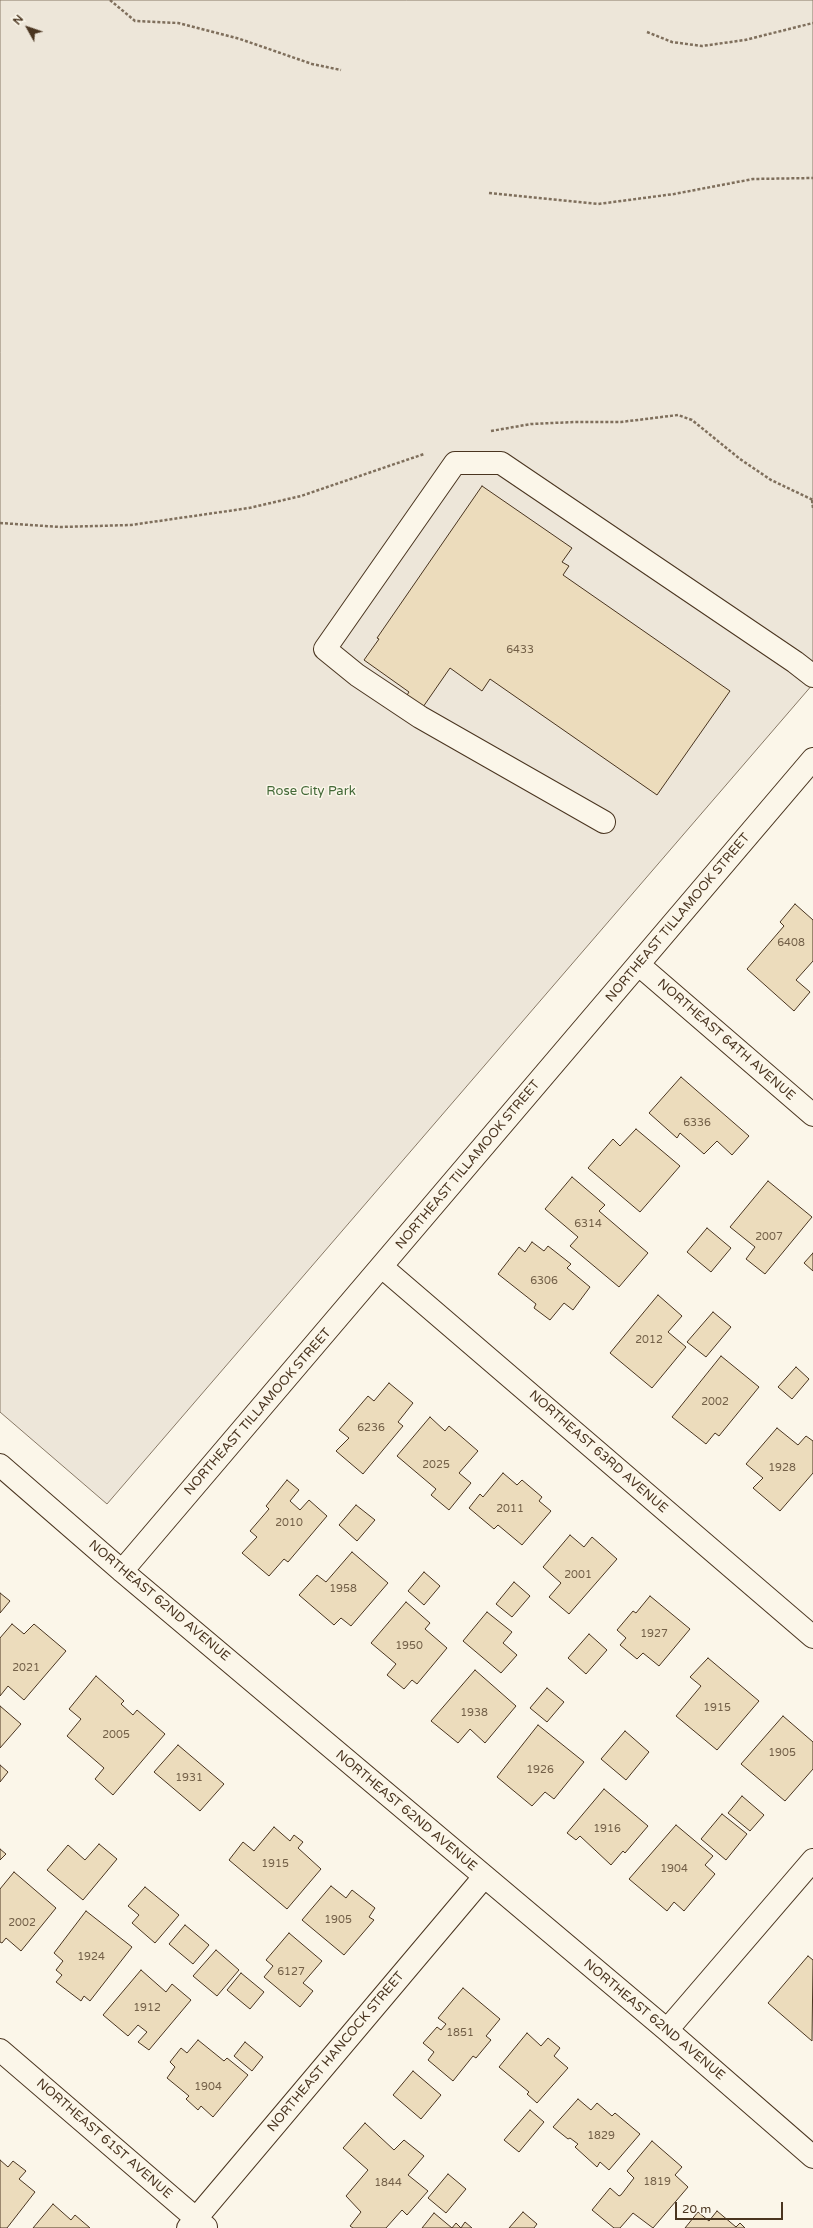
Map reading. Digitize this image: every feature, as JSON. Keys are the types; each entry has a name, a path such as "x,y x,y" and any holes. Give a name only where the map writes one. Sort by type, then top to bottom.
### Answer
{"street":[{"path":"604,822 420,717 357,675 326,649 455,464 501,462 796,662 813,676"},
{"name":"NORTHEAST TILLAMOOK STREET","path":"122,1571 813,759"},
{"name":"NORTHEAST 64TH AVENUE","path":"638,965 813,1115"},
{"name":"NORTHEAST 63RD AVENUE","path":"382,1267 813,1637"},
{"name":"NORTHEAST 62ND AVENUE","path":"0,1465 122,1571 667,2030 813,2157"},
{"path":"667,2030 813,1860"},
{"name":"NORTHEAST HANCOCK STREET","path":"197,2225 484,1877"},
{"name":"NORTHEAST 61ST AVENUE","path":"0,2050 197,2225"}],"path":[{"path":"110,0 135,21 178,23 240,39 312,64 341,70"},
{"path":"647,32 672,42 702,46 745,40 813,23"},
{"path":"489,194 598,204 674,194 753,178 813,178"},
{"path":"813,500 813,508"}],"green space":[{"name":"Rose City Park","path":"0,0 813,0 813,684 107,1504 0,1412"}],"building":[{"path":"482,486 572,548 562,562 569,566 563,575 730,691 657,795 490,679 482,691 450,668 423,707 407,695 409,692 364,660 379,639 377,638"},
{"path":"795,904 813,920 813,961 796,980 810,992 794,1011 747,969 784,926 780,922"},
{"path":"681,1077 749,1136 732,1155 717,1141 704,1154 680,1133 677,1138 649,1113"},
{"path":"636,1129 680,1166 640,1212 588,1168 613,1139 620,1146"},
{"path":"572,1177 605,1205 599,1211 648,1253 619,1287 570,1246 578,1237 545,1209"},
{"path":"768,1181 812,1217 765,1274 746,1259 755,1247 730,1227"},
{"path":"707,1228 731,1248 711,1272 687,1252"},
{"path":"532,1242 544,1251 548,1246 571,1264 567,1268 590,1287 573,1310 564,1303 550,1320 534,1308 536,1304 498,1274 519,1247 525,1252"},
{"path":"813,1253 813,1271 804,1263"},
{"path":"658,1295 682,1316 668,1332 686,1347 652,1388 610,1353"},
{"path":"713,1312 731,1327 706,1357 687,1342"},
{"path":"721,1356 759,1387 719,1436 715,1433 706,1444 672,1417"},
{"path":"796,1367 809,1379 792,1399 778,1387"},
{"path":"389,1383 413,1403 398,1422 403,1426 363,1474 336,1451 349,1438 339,1430 368,1396 374,1401"},
{"path":"430,1417 445,1431 449,1426 478,1451 459,1473 471,1483 449,1510 431,1495 436,1489 397,1456"},
{"path":"777,1428 798,1445 806,1436 813,1441 813,1473 780,1511 753,1488 763,1478 746,1464"},
{"path":"503,1473 517,1485 522,1480 542,1497 539,1501 551,1511 522,1545 498,1525 494,1529 469,1508 480,1494 483,1497"},
{"path":"287,1480 299,1490 290,1501 300,1510 309,1500 327,1516 288,1562 284,1559 269,1576 242,1553 257,1537 250,1531 269,1509 266,1506"},
{"path":"356,1505 375,1520 357,1541 339,1525"},
{"path":"570,1535 584,1547 592,1537 617,1559 569,1614 549,1597 561,1583 543,1567"},
{"path":"352,1552 388,1583 351,1626 341,1618 334,1625 299,1595 317,1575 326,1582"},
{"path":"424,1572 440,1586 424,1605 408,1591"},
{"path":"514,1582 530,1596 512,1617 496,1604"},
{"path":"0,1593 10,1601 0,1613"},
{"path":"650,1596 690,1629 659,1666 643,1653 637,1659 620,1645 626,1638 617,1630 633,1611 636,1613"},
{"path":"406,1602 430,1623 425,1629 447,1648 417,1684 412,1680 404,1689 387,1675 396,1664 371,1643"},
{"path":"487,1612 512,1632 503,1643 517,1655 501,1673 463,1641"},
{"path":"12,1624 24,1634 34,1624 66,1651 24,1700 8,1686 0,1696 0,1638"},
{"path":"589,1634 607,1650 586,1674 568,1658"},
{"path":"708,1658 759,1701 717,1750 676,1716 701,1686 690,1677"},
{"path":"475,1670 516,1706 485,1743 470,1729 458,1743 431,1721"},
{"path":"96,1676 124,1701 121,1704 133,1715 137,1710 165,1734 113,1795 95,1779 104,1768 67,1736 81,1719 69,1709"},
{"path":"547,1688 564,1702 547,1722 530,1708"},
{"path":"0,1706 21,1724 0,1748"},
{"path":"783,1716 813,1742 813,1769 785,1801 741,1764"},
{"path":"538,1725 584,1762 554,1799 545,1792 532,1806 497,1777"},
{"path":"625,1731 649,1752 626,1780 601,1759"},
{"path":"178,1745 224,1784 200,1811 154,1772"},
{"path":"0,1765 8,1772 0,1782"},
{"path":"604,1789 648,1826 625,1853 623,1851 611,1865 580,1836 576,1840 567,1833"},
{"path":"742,1796 764,1815 750,1831 728,1813"},
{"path":"722,1814 747,1834 726,1860 701,1839"},
{"path":"676,1825 713,1856 705,1865 715,1874 684,1911 674,1902 667,1911 629,1879"},
{"path":"274,1827 290,1841 294,1835 303,1842 298,1848 321,1869 287,1909 229,1860 243,1842 254,1851"},
{"path":"99,1844 117,1859 83,1900 47,1870 68,1845 85,1860"},
{"path":"0,1849 6,1854 0,1860"},
{"path":"14,1872 56,1908 21,1951 6,1938 2,1943 0,1942 0,1889"},
{"path":"331,1886 346,1898 352,1890 375,1908 369,1917 374,1920 344,1955 302,1920"},
{"path":"145,1887 179,1915 155,1943 132,1923 139,1915 128,1906"},
{"path":"86,1911 132,1947 90,2001 84,1996 81,2001 56,1982 62,1975 56,1970 63,1961 54,1953"},
{"path":"185,1925 209,1945 193,1964 169,1944"},
{"path":"289,1933 322,1961 303,1983 313,1991 300,2007 264,1977 273,1966 266,1960"},
{"path":"216,1950 239,1970 217,1996 193,1976"},
{"path":"808,1956 813,1960 812,2041 768,2003"},
{"path":"141,1970 166,1992 172,1984 191,2000 149,2050 138,2042 147,2032 138,2025 128,2036 103,2015"},
{"path":"241,1973 264,1992 250,2009 227,1990"},
{"path":"463,1988 500,2019 486,2036 491,2040 476,2058 473,2056 453,2081 428,2060 434,2052 423,2043 437,2027 441,2030 446,2024 438,2018"},
{"path":"527,2033 541,2046 548,2038 560,2048 554,2056 568,2068 537,2103 527,2094 529,2092 499,2067"},
{"path":"198,2040 224,2061 227,2058 248,2075 213,2117 201,2106 198,2110 186,2099 189,2096 167,2078 175,2067 170,2062 181,2048 187,2053"},
{"path":"245,2042 263,2057 252,2071 234,2056"},
{"path":"413,2071 441,2095 421,2119 393,2095"},
{"path":"578,2099 591,2110 597,2103 612,2116 615,2113 640,2134 609,2170 600,2162 597,2167 575,2147 578,2144 570,2138 568,2139 553,2127"},
{"path":"530,2110 544,2122 519,2152 504,2140"},
{"path":"365,2123 394,2150 404,2140 424,2156 408,2175 428,2191 407,2215 402,2210 386,2228 353,2228 350,2226 361,2212 346,2196 368,2170 343,2148"},
{"path":"652,2141 682,2167 675,2175 688,2187 653,2228 633,2213 620,2228 614,2228 592,2210 610,2188 619,2196 621,2195 634,2178 627,2171"},
{"path":"0,2160 8,2167 13,2161 26,2171 19,2179 35,2192 7,2228 0,2228"},
{"path":"448,2174 466,2189 446,2213 428,2198"},
{"path":"53,2204 71,2220 75,2215 90,2228 33,2228"},
{"path":"717,2211 736,2227 740,2223 745,2228 685,2228 698,2212 709,2221"},
{"path":"523,2212 537,2224 534,2228 509,2228"},
{"path":"434,2213 452,2228 422,2228"},
{"path":"465,2222 472,2228 461,2228"},
{"path":"456,2223 461,2228 452,2228"}]}
